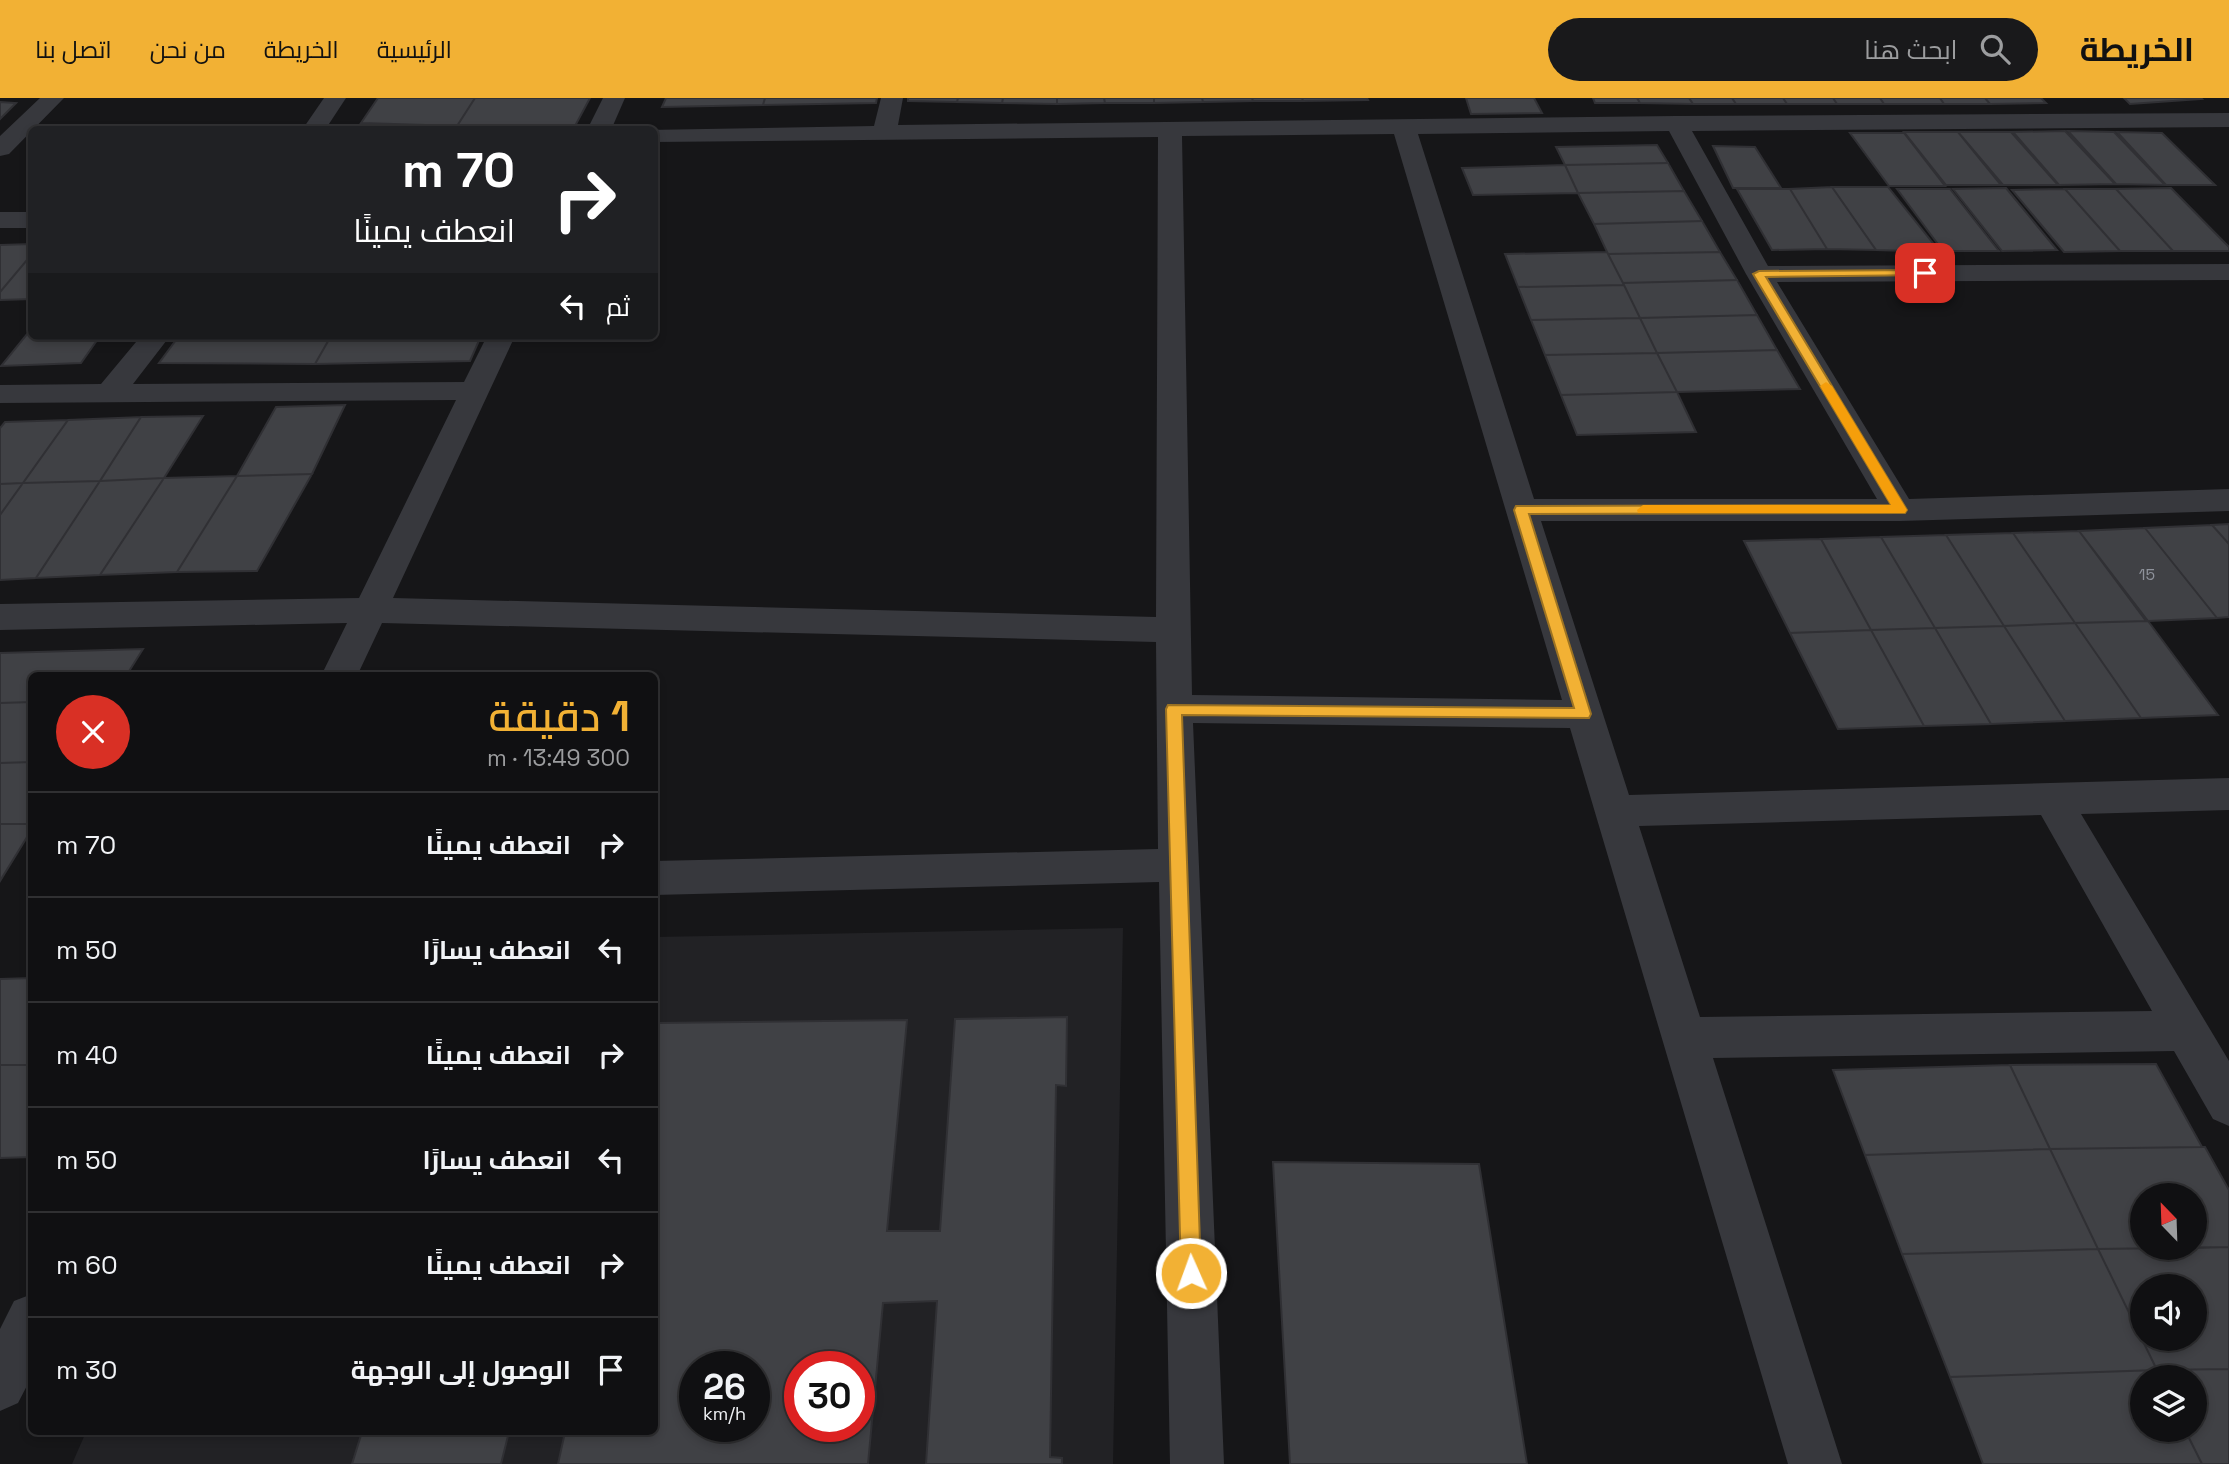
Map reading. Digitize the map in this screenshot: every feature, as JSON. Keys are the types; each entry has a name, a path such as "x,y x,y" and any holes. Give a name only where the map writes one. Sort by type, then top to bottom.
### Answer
{"street":[{"path":"0,149 53,98"},
{"path":"316,126 335,98"},
{"path":"601,126 614,98"},
{"path":"885,131 892,98"},
{"path":"658,135 1404,128 1571,115 1676,123 2229,120"},
{"path":"1676,123 1759,274 1900,510"},
{"path":"1404,128 1815,1464"},
{"path":"1170,131 1174,709 1197,1464"},
{"path":"0,220 28,220"},
{"path":"1759,274 2216,271 2229,290"},
{"path":"110,393 153,340"},
{"path":"341,672 498,340"},
{"path":"0,394 474,391"},
{"path":"1521,510 1900,510 2229,500"},
{"path":"0,617 369,610 1173,630"},
{"path":"1174,709 1584,714"},
{"path":"1614,811 2229,794"},
{"path":"2052,799 2229,1104"},
{"path":"658,878 1179,865"},
{"path":"1685,1038 2187,1031"},
{"path":"0,1385 28,1328"}],"shaded area":[{"path":"1123,928 1113,1464 72,1464 85,1435 658,1435 658,937"}],"building":[{"path":"378,98 475,98 457,126 361,123"},
{"path":"475,98 590,98 575,126 457,126"},
{"path":"666,98 765,98 763,105 662,107"},
{"path":"765,98 877,98 876,103 763,105"},
{"path":"908,98 958,98 957,102 908,101"},
{"path":"958,98 1003,98 1002,103 957,102"},
{"path":"1003,98 1057,98 1057,104 1002,103"},
{"path":"1057,98 1104,98 1105,103 1057,104"},
{"path":"1104,98 1154,98 1154,103 1105,103"},
{"path":"1154,98 1202,98 1203,102 1154,103"},
{"path":"1202,98 1252,98 1253,101 1203,102"},
{"path":"1252,98 1302,98 1303,101 1253,101"},
{"path":"1302,98 1367,98 1368,100 1303,101"},
{"path":"1466,98 1534,98 1542,113 1471,114"},
{"path":"1593,98 1637,98 1640,103 1595,103"},
{"path":"1637,98 1689,98 1693,104 1640,103"},
{"path":"1689,98 1732,98 1736,104 1693,104"},
{"path":"1732,98 1783,98 1787,104 1736,104"},
{"path":"1783,98 1833,98 1837,104 1787,104"},
{"path":"1833,98 1880,98 1884,104 1837,104"},
{"path":"1880,98 1940,98 1944,104 1884,104"},
{"path":"1940,98 1985,98 1990,104 1944,104"},
{"path":"1985,98 2041,98 2046,103 1990,104"},
{"path":"2124,98 2201,98 2202,99 2130,104"},
{"path":"0,102 16,103 0,119"},
{"path":"361,123 457,126 359,126"},
{"path":"2065,131 2115,184 2059,185 2013,132"},
{"path":"2068,131 2114,132 2165,185 2116,184"},
{"path":"1904,132 1958,132 2001,185 1946,185"},
{"path":"1958,132 2011,132 2058,185 2003,185"},
{"path":"2117,132 2162,133 2215,185 2166,185"},
{"path":"1850,133 1904,133 1945,186 1889,186"},
{"path":"1657,145 1668,163 1565,165 1556,147"},
{"path":"1713,146 1755,147 1781,188 1733,188"},
{"path":"1668,163 1684,191 1578,193 1565,165"},
{"path":"1565,165 1578,193 1473,195 1462,168"},
{"path":"1832,187 1888,187 1940,252 1876,250"},
{"path":"1832,187 1876,250 1827,249 1790,189"},
{"path":"2006,188 2057,250 2002,251 1953,189"},
{"path":"2171,188 2229,247 2229,251 2173,251 2116,189"},
{"path":"1737,189 1790,189 1827,249 1772,250"},
{"path":"1897,189 1950,189 1999,251 1943,251"},
{"path":"2065,189 2120,251 2064,252 2012,190"},
{"path":"2065,189 2116,189 2173,251 2120,251"},
{"path":"1684,191 1702,221 1594,224 1578,193"},
{"path":"1702,221 1720,252 1608,254 1594,224"},
{"path":"28,244 28,259 0,292 0,245"},
{"path":"1607,252 1624,285 1518,287 1505,254"},
{"path":"1720,252 1737,280 1623,283 1608,254"},
{"path":"28,259 28,299 0,300 0,292"},
{"path":"1737,280 1757,315 1640,318 1623,283"},
{"path":"1624,285 1640,318 1531,320 1518,287"},
{"path":"1757,315 1777,350 1657,353 1640,318"},
{"path":"1640,318 1657,353 1545,355 1531,320"},
{"path":"28,333 28,340 97,340 81,363 1,366"},
{"path":"176,340 329,340 315,364 159,363"},
{"path":"329,340 479,340 470,361 315,364"},
{"path":"1777,350 1800,389 1677,392 1657,353"},
{"path":"1657,353 1677,392 1561,395 1545,355"},
{"path":"1677,392 1696,432 1577,435 1561,395"},
{"path":"345,405 312,474 237,476 276,407"},
{"path":"203,416 164,478 100,481 141,417"},
{"path":"141,417 100,481 23,483 68,420"},
{"path":"68,420 23,483 0,484 0,428 5,422"},
{"path":"312,474 257,571 177,572 237,476"},
{"path":"237,476 177,572 100,575 164,478"},
{"path":"164,478 100,575 36,578 100,481"},
{"path":"100,481 36,578 0,580 0,515 23,483"},
{"path":"23,483 0,515 0,484"},
{"path":"2229,524 2229,544 2212,525"},
{"path":"2212,525 2229,544 2229,617 2217,618 2145,528"},
{"path":"2145,528 2217,618 2148,621 2079,531"},
{"path":"2079,531 2146,621 2075,623 2013,533"},
{"path":"2013,533 2075,623 2004,626 1946,535"},
{"path":"1946,535 2004,626 1935,628 1881,537"},
{"path":"1881,537 1935,628 1871,630 1821,539"},
{"path":"1821,539 1871,630 1790,633 1744,541"},
{"path":"2148,621 2218,715 2141,718 2075,623"},
{"path":"2075,623 2141,718 2065,721 2004,626"},
{"path":"2004,626 2065,721 1991,724 1935,628"},
{"path":"1935,628 1991,724 1924,726 1871,630"},
{"path":"1871,630 1924,726 1838,729 1790,633"},
{"path":"143,649 129,672 28,672 28,702 0,703 0,653"},
{"path":"28,702 28,762 0,763 0,703"},
{"path":"28,762 28,824 0,824 0,763"},
{"path":"0,824 28,824 28,836 0,881"},
{"path":"28,978 28,1065 0,1065 0,979"},
{"path":"1067,1017 1066,1086 1056,1085 1050,1457 1062,1458 1062,1464 926,1464 937,1301 883,1303 875,1389 875,1351 784,1351 784,1442 870,1442 868,1464 558,1464 564,1435 658,1435 658,1023 907,1020 887,1231 940,1231 955,1019"},
{"path":"2156,1064 2202,1147 2050,1149 2010,1065"},
{"path":"0,1065 28,1065 28,1157 0,1158"},
{"path":"2010,1065 2050,1149 1865,1155 1833,1070"},
{"path":"2205,1147 2229,1190 2229,1247 2207,1248 2207,1183 2130,1183 2130,1249 2098,1249 2050,1149"},
{"path":"2050,1149 2098,1249 1902,1254 1865,1155"},
{"path":"1273,1162 1479,1164 1527,1464 1290,1464"},
{"path":"2207,1247 2229,1247 2229,1369 2207,1369 2207,1365 2155,1365 2148,1351 2207,1351 2207,1274 2130,1274 2130,1315 2098,1249 2130,1249 2130,1260 2207,1260"},
{"path":"2098,1249 2130,1315 2130,1351 2148,1351 2155,1365 2130,1365 2130,1371 1950,1377 1902,1254"},
{"path":"2207,1369 2229,1369 2229,1464 2202,1464 2191,1442 2207,1442"},
{"path":"2130,1371 2130,1442 2191,1442 2202,1464 1983,1464 1950,1377"},
{"path":"361,1435 508,1435 501,1464 352,1464"}],"slow traffic":[{"path":"1643,510 1900,510 1826,386"}],"route":[{"path":"1191,1273 1174,709 1584,714 1521,510 1900,510 1759,274 1925,273"}]}
